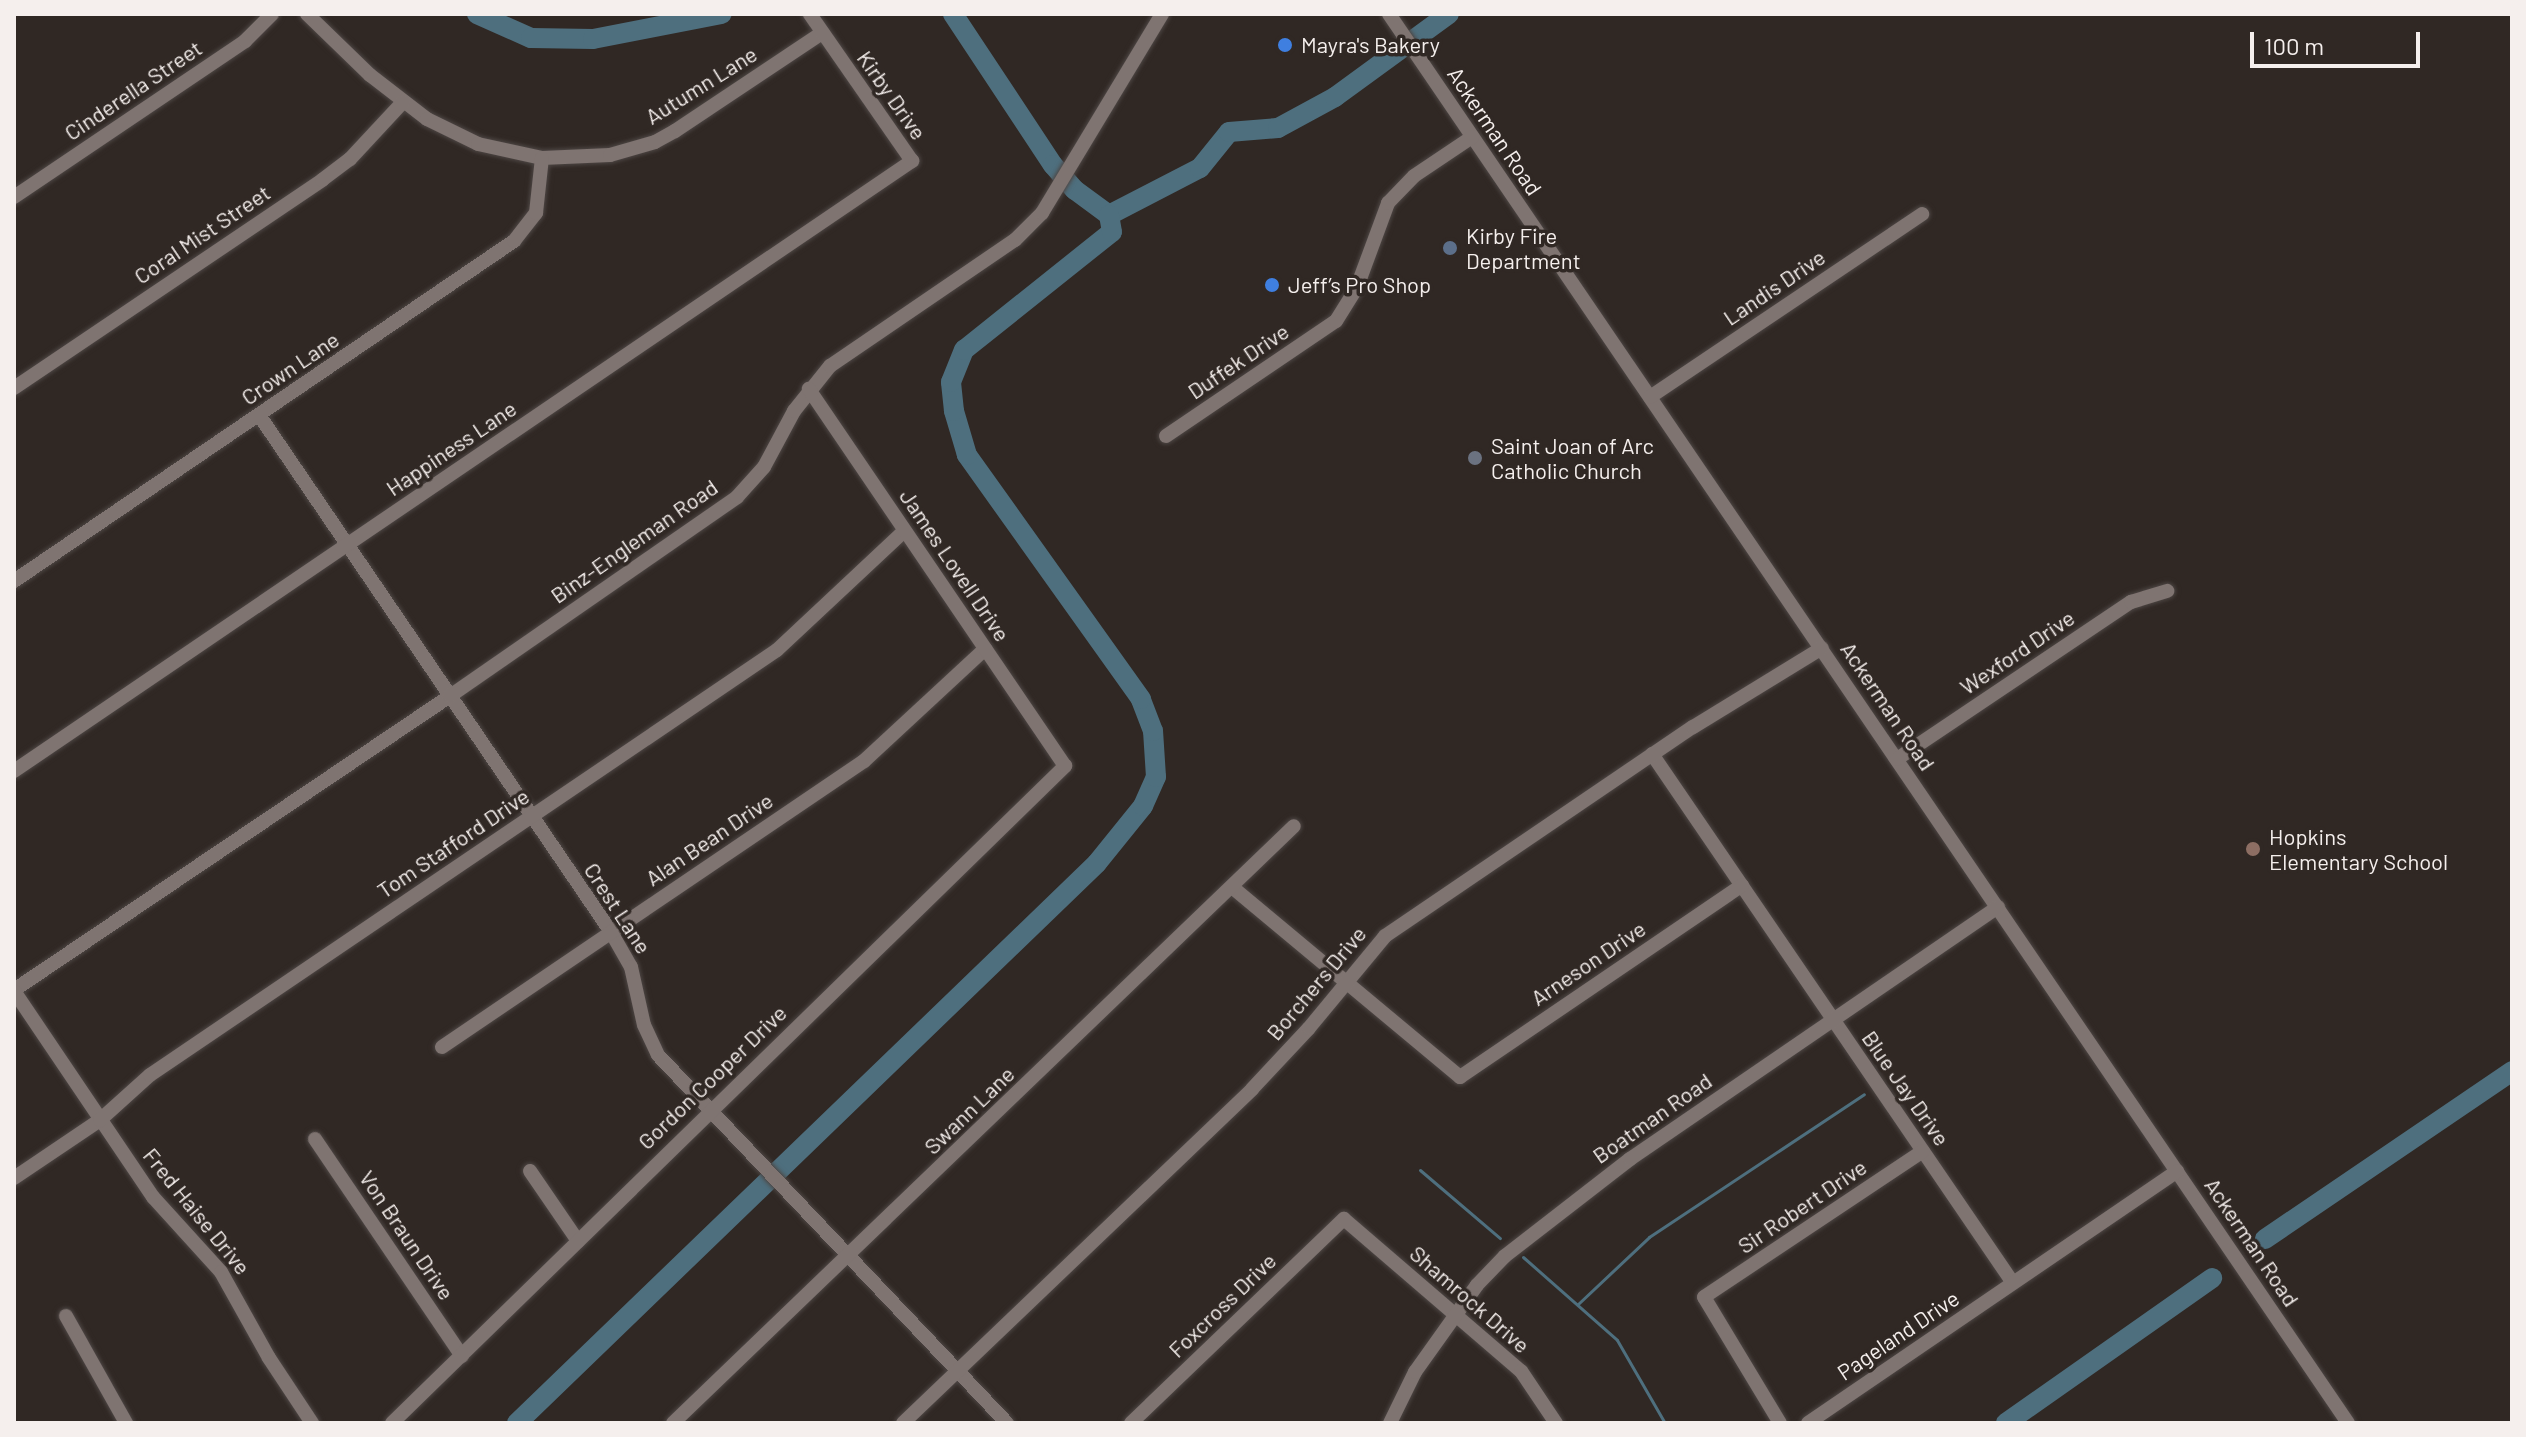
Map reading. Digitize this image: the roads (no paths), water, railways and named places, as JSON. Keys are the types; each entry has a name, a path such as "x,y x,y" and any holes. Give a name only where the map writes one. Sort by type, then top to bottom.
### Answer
{"street":[{"name":"Cinderella Street","path":"14,197 245,41 272,14"},
{"name":"Autumn Lane","path":"307,14 403,102 427,119 478,144 542,158 610,155 655,142 816,23"},
{"name":"Binz-Engleman Road","path":"14,991 737,497 764,467 809,389 855,346 1015,240 1051,200 1162,14"},
{"name":"Ackerman Road","path":"1389,14 2348,1423"},
{"name":"Kirby Drive","path":"816,23 912,161"},
{"name":"Coral Mist Street","path":"14,388 341,166 403,102"},
{"name":"Duffek Drive","path":"1166,436 1336,321 1357,287 1388,203 1414,176 1472,137"},
{"name":"Crown Lane","path":"14,581 514,241 536,213 542,158"},
{"name":"Happiness Lane","path":"14,771 912,161"},
{"name":"Landis Drive","path":"1650,397 1922,214"},
{"name":"James Lovell Drive","path":"809,389 1065,766"},
{"name":"Crest Lane","path":"259,415 611,932 631,967 652,1045 709,1111 1007,1423"},
{"name":"Tom Stafford Drive","path":"14,1178 100,1120 150,1075 791,639 904,531"},
{"name":"Wexford Drive","path":"1897,759 2131,602 2167,591"},
{"name":"Borchers Drive","path":"903,1423 1252,1089 1385,936 1652,754 1822,648"},
{"name":"Alan Bean Drive","path":"442,1047 864,761 985,649"},
{"name":"Blue Jay Drive","path":"1652,754 2013,1283"},
{"name":"Gordon Cooper Drive","path":"392,1423 1065,766"},
{"name":"Swann Lane","path":"673,1423 1294,826"},
{"name":"Arneson Drive","path":"1346,982 1460,1077 1742,885"},
{"path":"1232,887 1346,982"},
{"name":"Boatman Road","path":"1390,1423 1415,1372 1490,1270 1584,1193 1998,907"},
{"name":"Fred Haise Drive","path":"14,991 153,1197 221,1272 269,1358 312,1423"},
{"name":"Von Braun Drive","path":"315,1139 462,1356"},
{"name":"Sir Robert Drive","path":"1780,1423 1704,1297 1923,1151"},
{"path":"530,1171 578,1241"},
{"path":"2013,1283 2177,1171"},
{"name":"Shamrock Drive","path":"1344,1219 1521,1371 1556,1423"},
{"name":"Foxcross Drive","path":"1131,1423 1344,1219"},
{"name":"Pageland Drive","path":"1808,1423 2013,1283"},
{"path":"66,1316 126,1423"}],"waterway":[{"path":"477,14 531,38 593,39 722,14"},
{"path":"953,14 1053,165 1075,190 1109,215 1200,168 1229,132 1278,128 1335,97 1449,14"},
{"path":"517,1423 1097,863 1143,806 1156,777 1153,731 1141,699 967,455 954,411 951,382 964,350 1112,232 1109,215"},
{"path":"2265,1239 2512,1071"},
{"path":"1578,1304 1649,1237 1864,1094"},
{"path":"1420,1170 1500,1238"},
{"path":"1523,1257 1617,1340 1665,1423"},
{"path":"2006,1423 2212,1278"}],"place":[{"name":"Mayra's Bakery","path":"1285,45"},
{"name":"Kirby Fire Department","path":"1450,248"},
{"name":"Jeff’s Pro Shop","path":"1272,285"},
{"name":"Saint Joan of Arc Catholic Church","path":"1475,458"},
{"name":"Hopkins Elementary School","path":"2253,849"}]}
